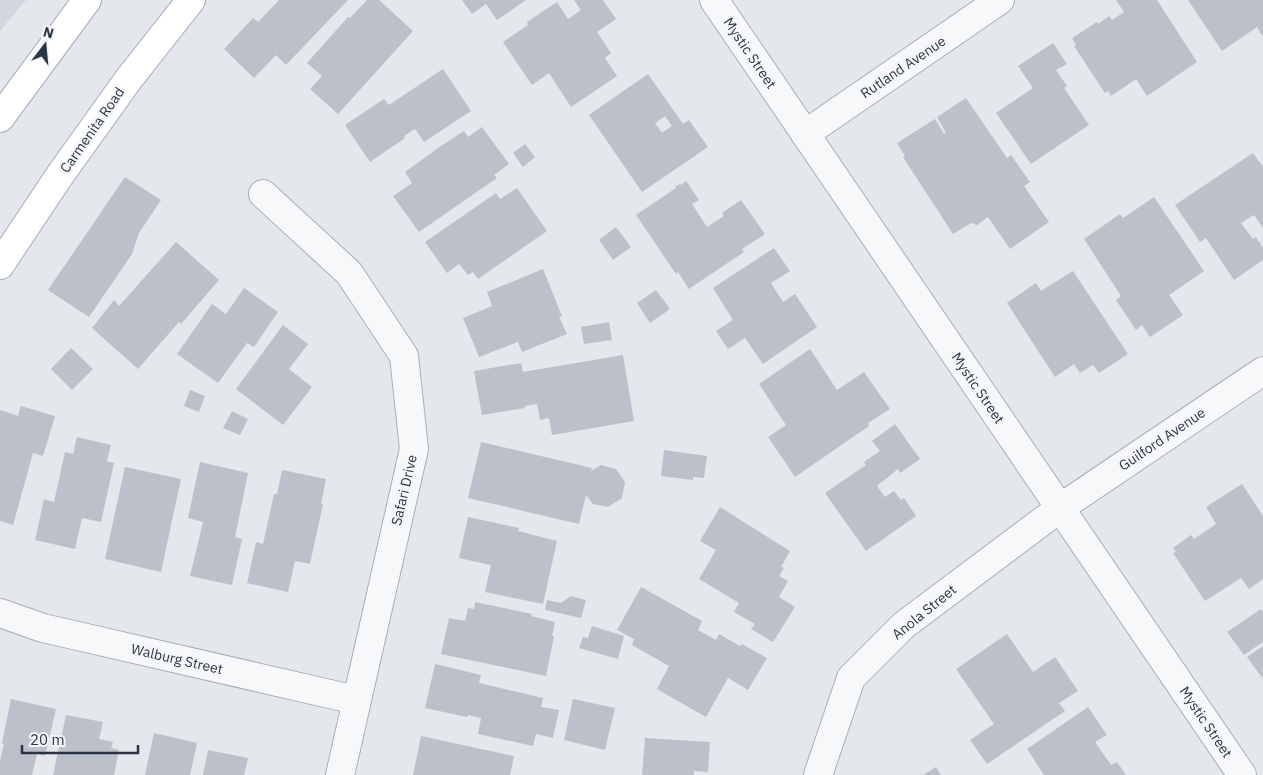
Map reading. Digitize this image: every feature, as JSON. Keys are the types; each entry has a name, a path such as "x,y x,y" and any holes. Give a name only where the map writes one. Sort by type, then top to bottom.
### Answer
{"main road":[{"path":"0,118 87,0"},
{"name":"Carmenita Road","path":"0,265 128,80 191,0"}],"street":[{"name":"Mystic Street","path":"714,0 1242,775"},
{"name":"Rutland Avenue","path":"805,134 1000,0"},
{"name":"Safari Drive","path":"263,194 350,273 404,356 414,449 340,775"},
{"name":"Guilford Avenue","path":"1060,508 1263,371"},
{"name":"Anola Street","path":"818,775 851,678 904,625 1060,508"},
{"name":"Walburg Street","path":"0,613 43,628 356,700"}],"shaded area":[{"path":"0,0 26,0 0,31"}],"building":[{"path":"279,0 348,0 286,65 276,55 254,78 224,49 253,18 258,22"},
{"path":"367,0 379,0 413,31 338,114 310,89 322,76 307,63 348,17 350,18"},
{"path":"462,0 526,0 497,20 486,4 472,14"},
{"path":"574,0 603,0 616,19 597,32 611,53 605,58 617,76 571,107 549,73 532,85 503,42 528,25 527,22 557,2 568,19 581,10"},
{"path":"1116,0 1157,0 1197,62 1147,96 1136,79 1111,96 1108,91 1105,93 1074,46 1076,45 1072,38 1109,16 1112,20 1124,12"},
{"path":"1188,0 1263,0 1263,37 1257,27 1222,51"},
{"path":"1053,43 1067,64 1056,70 1067,86 1064,88 1089,125 1031,164 996,113 1033,88 1018,66"},
{"path":"443,69 471,111 424,142 415,129 370,162 345,125 384,99 389,105"},
{"path":"648,74 683,124 689,120 708,147 642,192 589,115","holes":["665,116 672,126 662,133 655,123"]},
{"path":"966,98 1007,158 1011,155 1030,182 1024,186 1049,222 1010,249 988,217 977,225 971,223 953,234 903,157 905,156 897,143 935,119 944,134 946,133 937,117"},
{"path":"482,127 509,164 494,175 497,178 419,232 393,196 412,183 405,172 464,131 468,137"},
{"path":"525,144 535,157 523,167 513,153"},
{"path":"1253,153 1263,167 1263,228 1254,215 1241,223 1253,239 1256,237 1263,248 1263,260 1234,280 1206,238 1200,242 1175,205"},
{"path":"125,177 161,200 139,233 132,254 89,317 48,290"},
{"path":"686,181 699,200 692,204 707,227 724,216 722,213 741,200 765,234 742,249 744,252 689,289 678,272 676,274 636,215"},
{"path":"517,188 547,231 478,279 473,272 468,275 459,264 447,273 425,242 496,193 500,199"},
{"path":"1154,197 1204,271 1169,295 1183,315 1150,337 1142,325 1136,330 1116,300 1121,296 1084,239 1120,214 1123,218"},
{"path":"616,227 631,247 613,260 599,240"},
{"path":"176,242 219,280 181,324 179,322 138,369 92,328 114,300 119,306"},
{"path":"774,248 790,271 771,283 783,302 795,294 817,327 763,364 745,338 728,349 716,331 733,320 713,288"},
{"path":"543,269 562,316 559,317 567,334 522,352 518,342 479,357 463,318 492,306 487,292"},
{"path":"1073,271 1128,354 1099,373 1093,365 1080,373 1074,364 1055,377 1007,303 1036,283 1041,291"},
{"path":"244,288 278,312 254,347 247,343 218,383 177,354 212,304 226,314"},
{"path":"656,290 670,309 650,323 637,303"},
{"path":"609,322 612,340 584,344 581,327"},
{"path":"283,325 308,344 289,369 312,387 283,425 236,389"},
{"path":"71,348 93,369 72,390 51,369"},
{"path":"810,349 837,390 864,372 890,409 868,423 869,426 795,477 768,437 786,425 759,384"},
{"path":"623,355 634,421 552,435 549,418 540,420 537,404 524,406 525,408 482,415 474,371 521,363 523,372"},
{"path":"190,390 205,396 199,412 184,406"},
{"path":"21,406 55,416 43,456 33,453 13,525 0,521 0,410 18,416"},
{"path":"232,411 248,419 240,435 223,428"},
{"path":"895,424 920,459 900,473 898,469 877,486 885,497 894,491 901,500 904,498 916,516 866,551 825,493 866,465 864,462 880,451 872,441"},
{"path":"77,437 111,445 107,461 114,463 101,522 82,518 75,549 35,540 44,499 54,502 65,452 73,454"},
{"path":"481,442 592,468 591,471 601,465 616,469 625,482 622,498 608,507 593,504 586,495 579,524 468,498"},
{"path":"664,450 707,456 704,478 693,477 693,480 661,476"},
{"path":"200,462 248,473 235,537 242,539 232,585 190,576 203,522 188,518"},
{"path":"125,467 181,479 161,572 105,559"},
{"path":"282,470 326,479 321,504 323,504 310,564 295,561 288,592 247,583 256,542 263,544 274,494 277,494"},
{"path":"1242,484 1263,516 1263,579 1249,589 1241,578 1205,601 1173,553 1176,552 1173,548 1191,535 1194,539 1216,524 1206,507"},
{"path":"720,507 790,551 781,567 784,568 779,576 788,581 779,597 795,607 773,642 751,629 755,624 734,612 739,603 699,579 716,550 700,541"},
{"path":"468,517 519,528 518,531 557,541 543,604 485,592 491,565 459,558"},
{"path":"641,587 702,621 698,630 716,640 719,634 767,658 748,690 728,678 706,717 657,689 669,666 632,645 634,639 617,630"},
{"path":"571,596 586,600 581,618 545,610 547,600 561,603"},
{"path":"475,602 532,614 531,616 555,622 546,676 441,654 449,618 465,621 468,608 474,609"},
{"path":"1261,609 1263,612 1263,642 1244,655 1227,632"},
{"path":"592,626 624,636 618,659 579,648 583,637 588,638"},
{"path":"1007,634 1033,672 1055,657 1078,691 1059,703 1065,711 987,764 970,740 994,724 956,669"},
{"path":"1263,646 1263,679 1247,657"},
{"path":"435,664 481,675 479,683 543,698 541,707 559,710 553,738 536,734 533,746 478,734 481,718 425,708"},
{"path":"11,699 56,709 45,756 37,754 32,775 0,775 0,761 4,744 2,743"},
{"path":"573,699 615,708 605,750 564,740"},
{"path":"1088,707 1107,735 1095,742 1111,765 1117,762 1126,775 1044,775 1027,749"},
{"path":"66,715 103,722 99,739 113,742 111,748 119,750 114,775 53,775"},
{"path":"154,733 197,743 190,775 145,775"},
{"path":"421,736 514,756 510,775 413,775"},
{"path":"645,738 710,742 708,772 694,771 694,775 642,775"},
{"path":"208,750 248,758 244,775 203,775"},
{"path":"936,767 941,775 923,775"}]}
